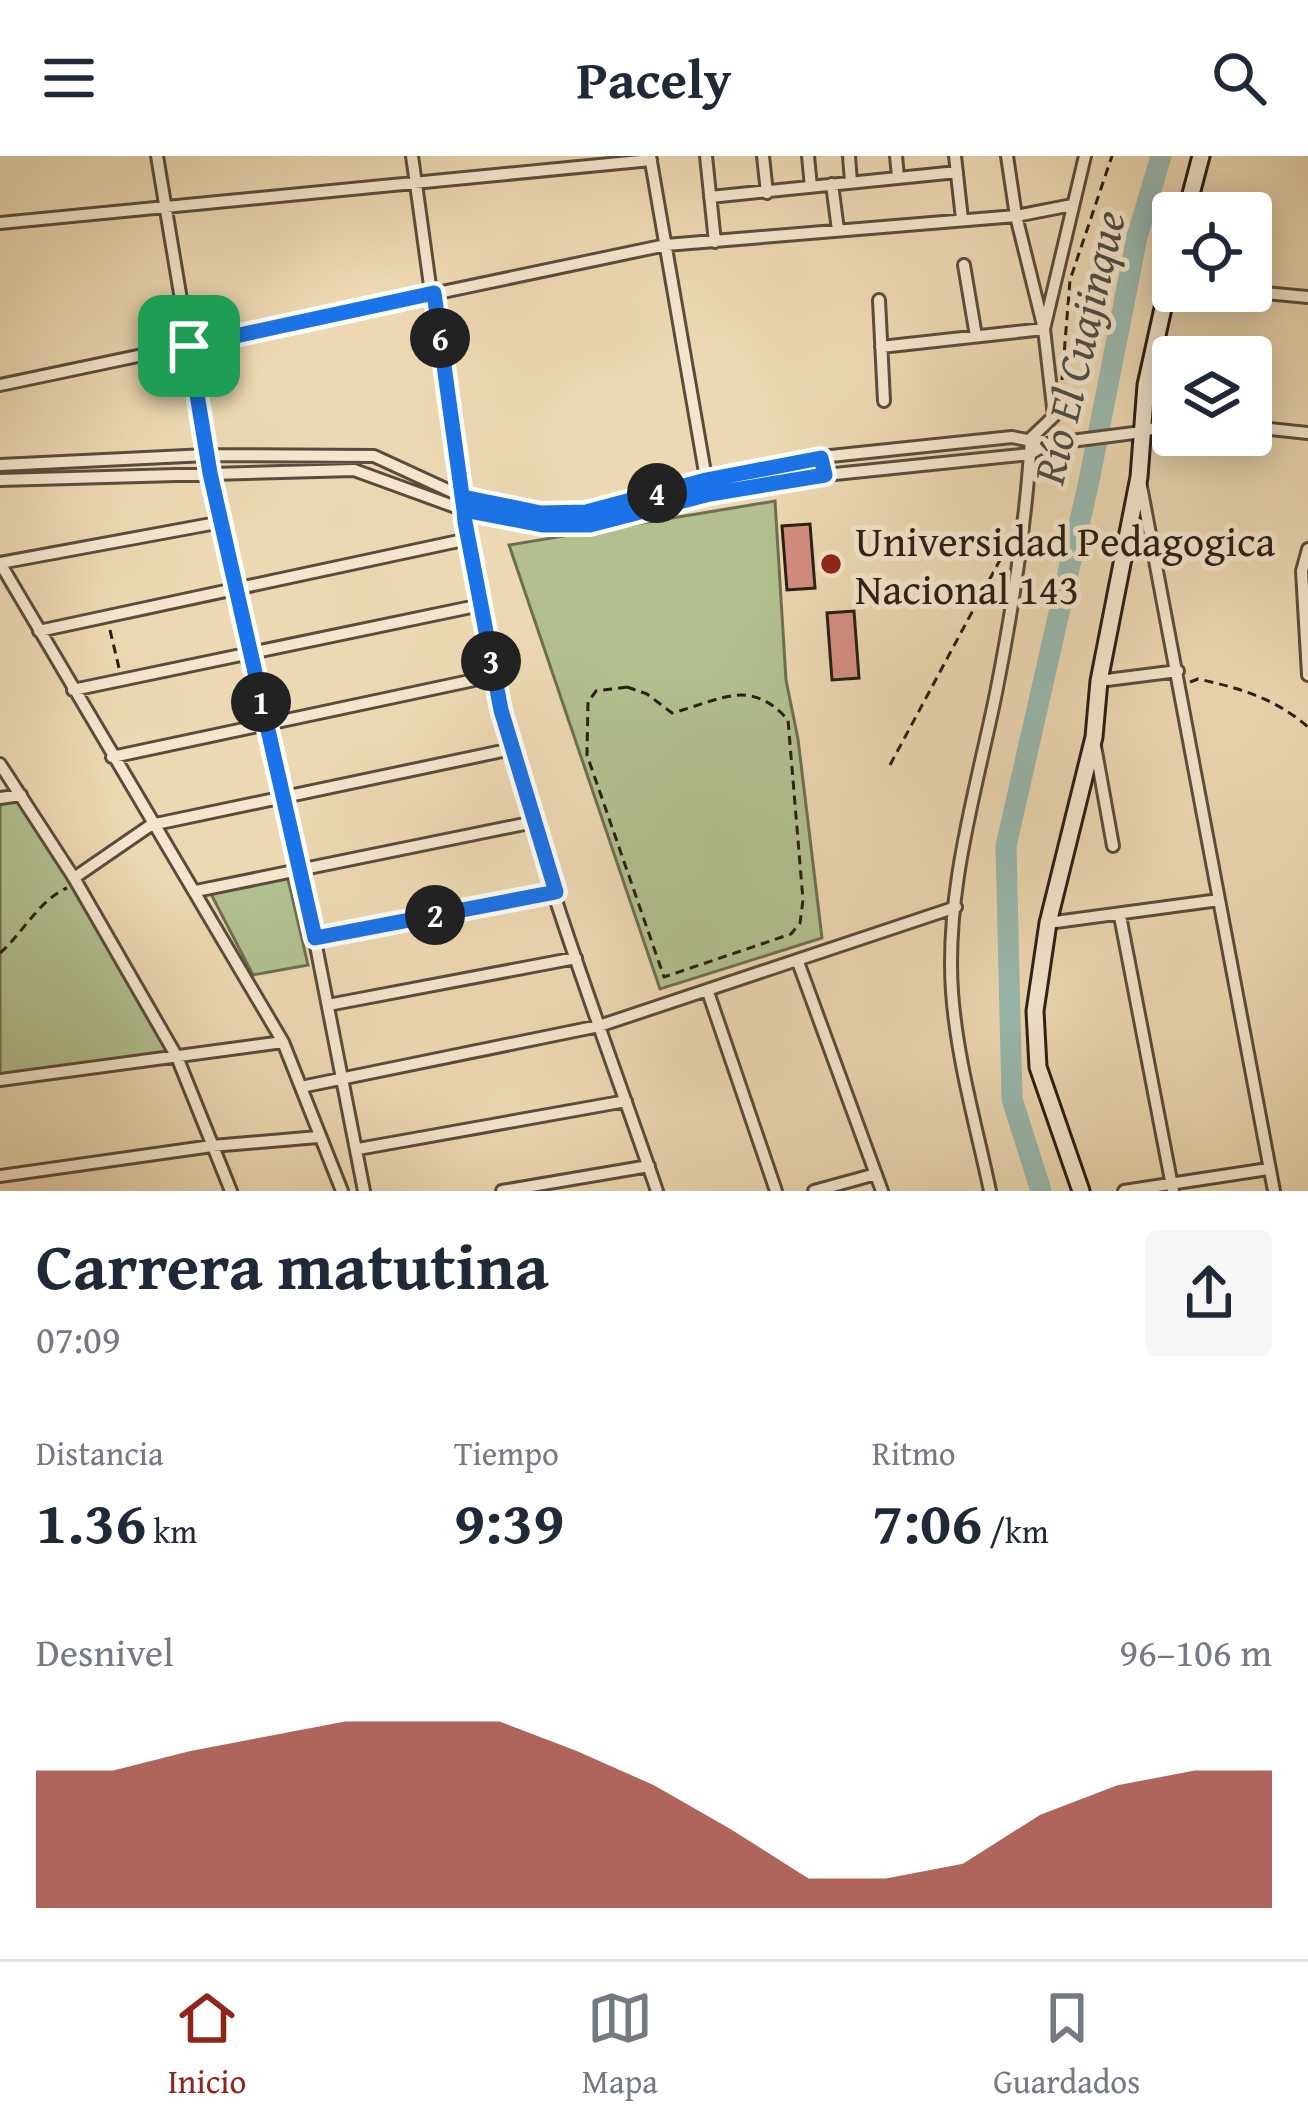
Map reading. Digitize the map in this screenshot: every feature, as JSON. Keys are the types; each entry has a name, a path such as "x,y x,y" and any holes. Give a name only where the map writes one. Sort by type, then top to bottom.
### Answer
{"street":[{"path":"157,156 210,473 301,869 364,1191"},
{"path":"412,156 468,539 493,676 576,958 657,1191"},
{"path":"706,156 715,242"},
{"path":"763,156 767,193"},
{"path":"808,156 811,187"},
{"path":"849,156 851,182"},
{"path":"896,156 898,178"},
{"path":"955,156 962,219"},
{"path":"990,1191 961,1059 952,989 956,907 967,818 1023,553 1031,438 1054,416 1044,329 1016,216 1007,156"},
{"path":"1044,329 1085,156"},
{"path":"1192,192 1201,156"},
{"path":"0,223 416,186 651,158 710,494"},
{"path":"710,197 957,172"},
{"path":"832,184 838,230"},
{"path":"0,385 665,245 1016,216 1072,205"},
{"path":"964,265 976,336"},
{"path":"1272,294 1308,297"},
{"path":"879,300 884,401"},
{"path":"1163,312 1136,433 1139,477 1274,1191"},
{"path":"881,347 1044,329"},
{"path":"0,480 354,470 542,525 590,525 710,494 825,475 1030,454 1047,444 1152,428"},
{"path":"1272,430 1308,433"},
{"path":"0,465 207,455 374,456 463,504 541,513 586,512 706,480 821,458 1031,438 1047,444"},
{"path":"821,458 825,475"},
{"path":"1081,1191 1038,1067 1035,1010 1048,923 1094,737 1099,681 1139,477"},
{"path":"222,523 0,563 283,1042 342,1191"},
{"path":"39,631 468,539"},
{"path":"1308,550 1302,571 1308,675"},
{"path":"73,690 250,657 481,605"},
{"path":"112,757 493,676"},
{"path":"1099,681 1179,678"},
{"path":"1094,737 1113,846"},
{"path":"71,883 151,825 512,749"},
{"path":"0,764 177,1057 231,1191"},
{"path":"0,798 21,795"},
{"path":"196,891 534,822"},
{"path":"315,938 556,892"},
{"path":"1048,923 1219,900"},
{"path":"301,1088 599,1025 956,907"},
{"path":"1120,916 1172,1187"},
{"path":"328,1005 576,958"},
{"path":"798,962 882,1191"},
{"path":"708,992 776,1191"},
{"path":"0,1080 283,1042"},
{"path":"358,1149 626,1101"},
{"path":"0,1177 212,1146 318,1137"},
{"path":"502,1191 649,1166"},
{"path":"1124,1191 1268,1169"},
{"path":"814,1191 876,1174"}],"path":[{"path":"1054,416 1068,338 1070,280 1112,156"},
{"path":"890,766 1007,547"},
{"path":"106,617 123,681"},
{"path":"1179,678 1257,695 1286,708 1308,727"},
{"path":"627,687 647,694 672,713 747,693 769,699 788,720 798,817 802,900 800,923 791,934 664,977 587,755 588,702 596,691 627,687"},
{"path":"0,953 27,929 49,899 71,883"}],"green space":[{"path":"775,501 786,680 798,739 822,938 660,989 509,545"},
{"path":"21,795 177,1057 0,1080 0,798"},
{"path":"287,875 308,965 253,975 211,894"}],"building":[{"path":"810,524 815,588 787,590 782,526"},
{"path":"854,611 859,678 832,680 827,613"}],"waterway":[{"name":"Río El Cuajinque","path":"1041,1191 1012,1099 1006,846 1089,481 1137,237 1161,156"}],"place":[{"name":"Universidad Pedagogica Nacional 143","path":"831,564"}],"route":[{"path":"189,346 210,473 315,938 556,892 493,676 465,522 464,510 463,497 541,513 586,512 706,480 821,458 825,475 710,494 590,525 503,519 464,510 434,293 189,346"}]}
